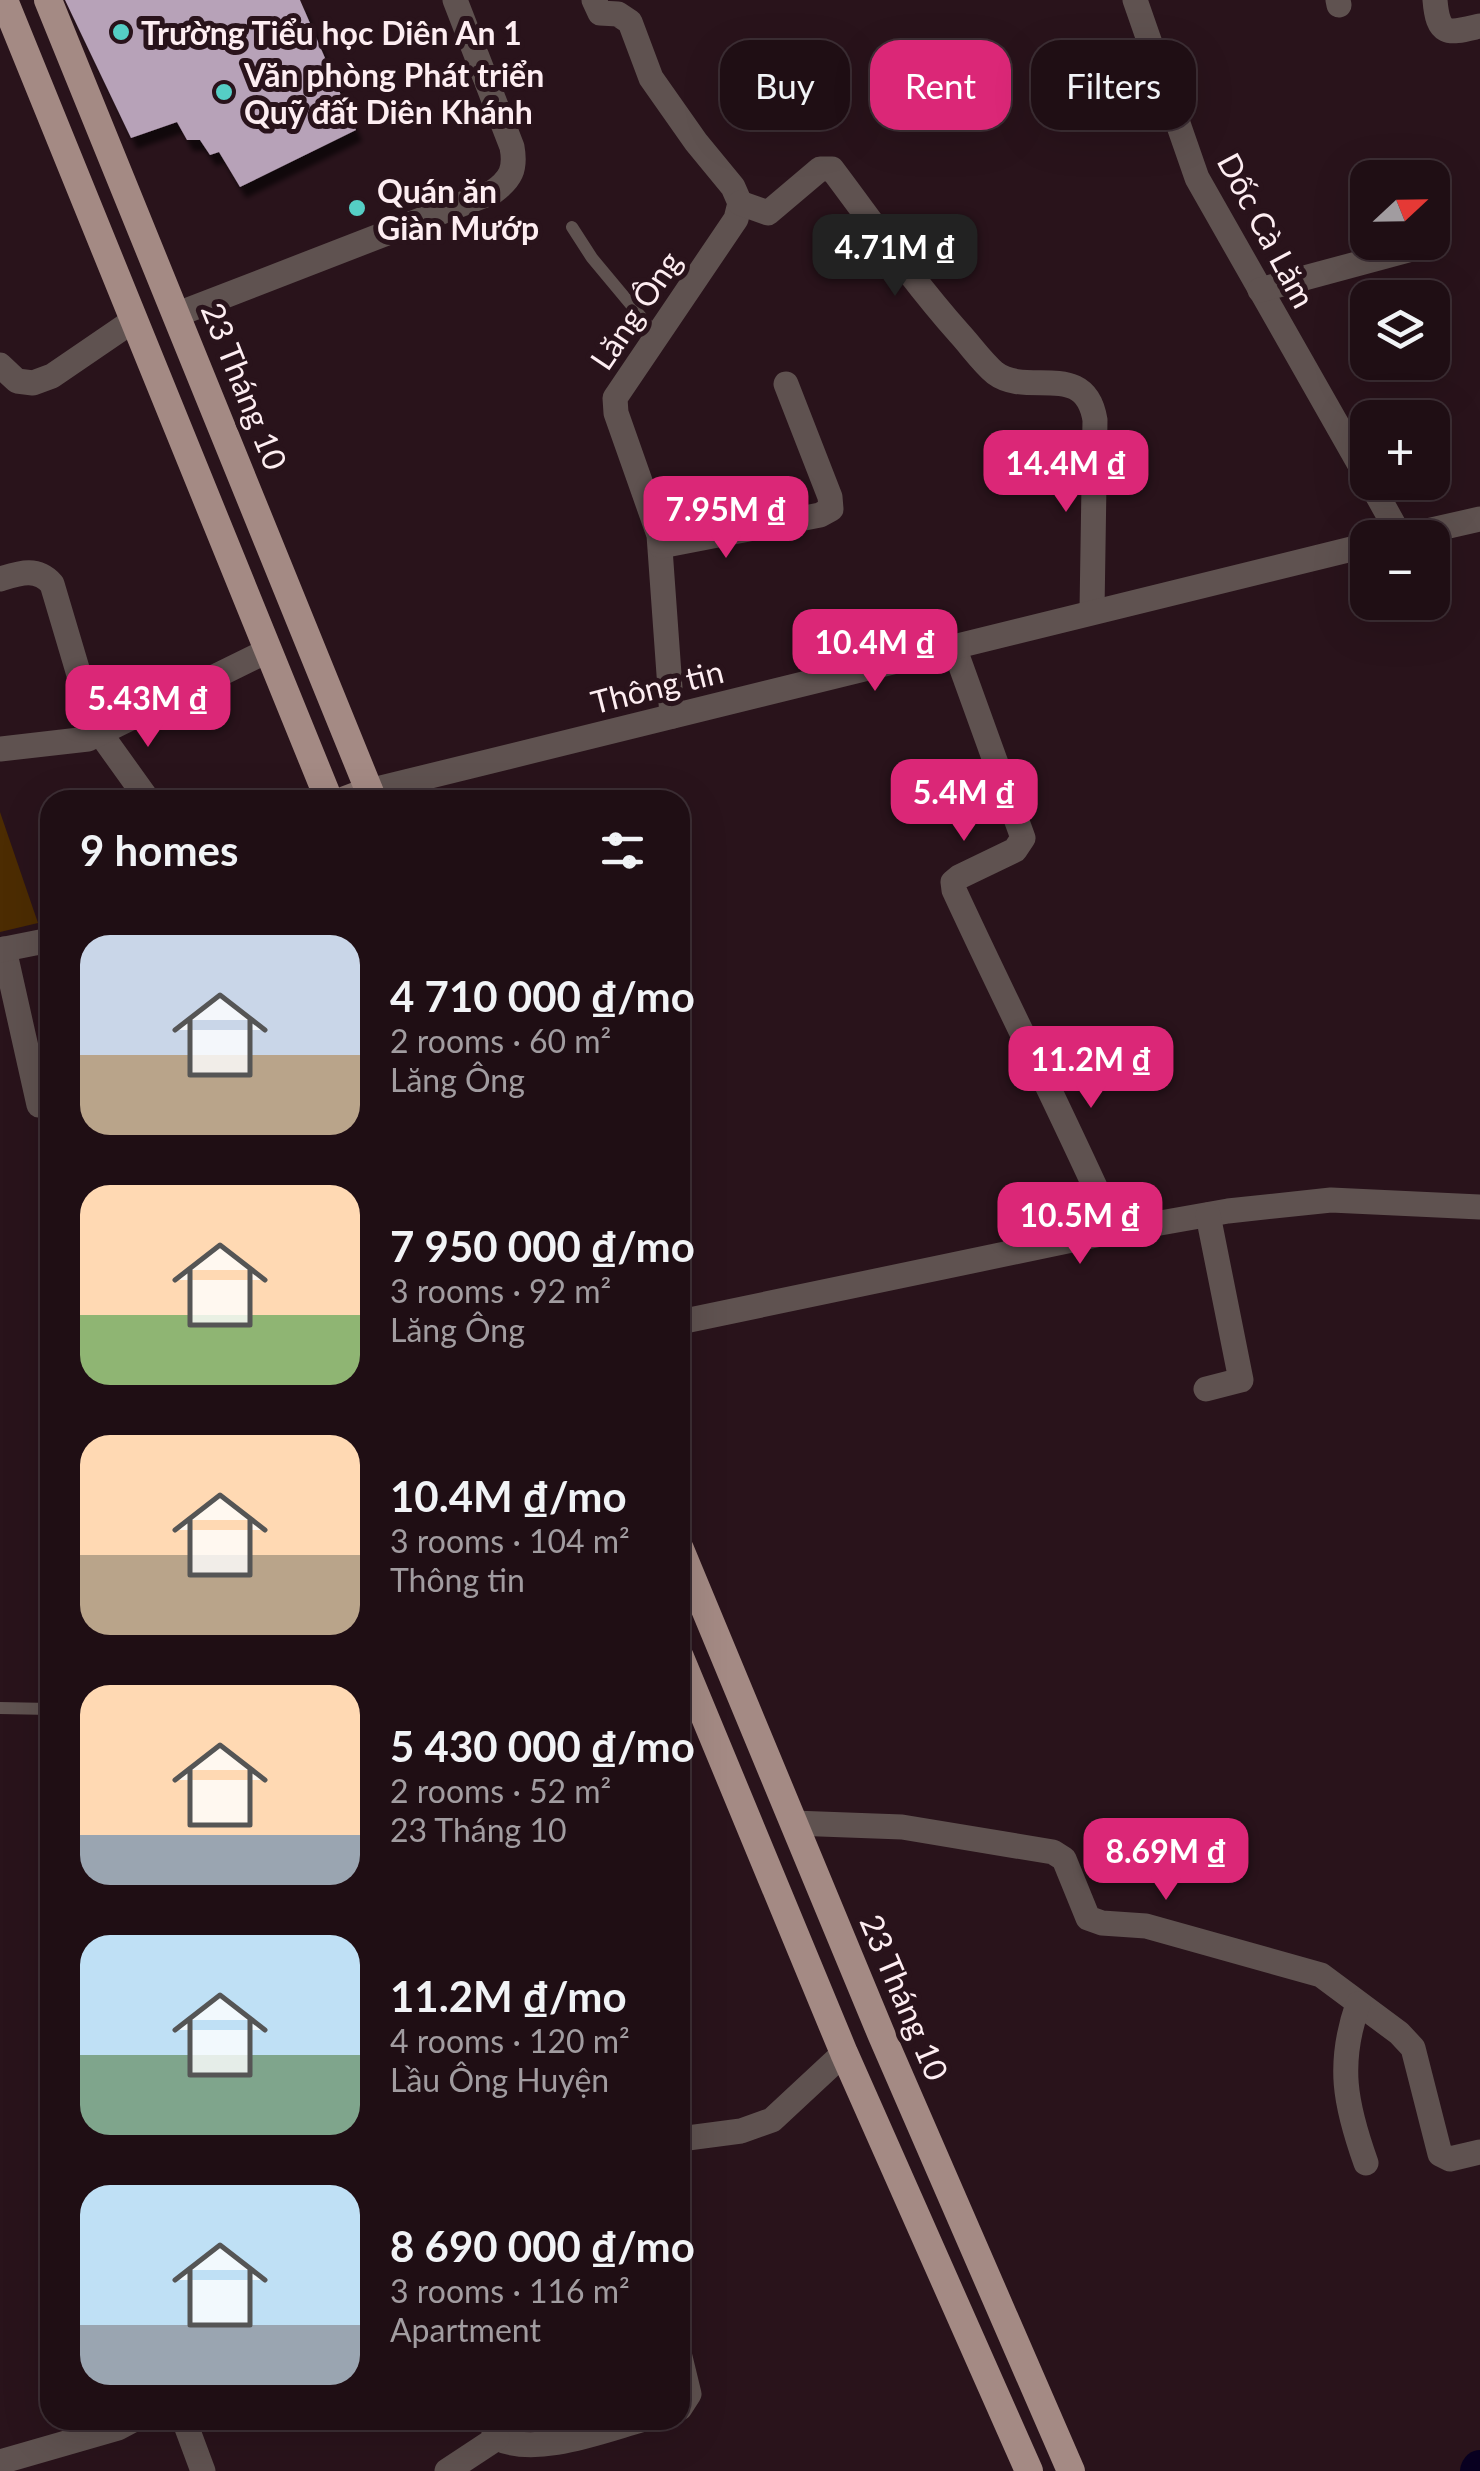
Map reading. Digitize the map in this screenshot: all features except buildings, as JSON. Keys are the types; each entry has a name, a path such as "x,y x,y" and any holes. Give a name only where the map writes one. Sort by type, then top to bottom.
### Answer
{"main road":[{"path":"4,0 325,790"},
{"name":"23 Tháng 10","path":"48,0 178,314 359,790"},
{"path":"58,130 96,114"},
{"name":"23 Tháng 10","path":"690,1573 882,2036 1071,2471"},
{"path":"690,1681 844,2053 1029,2471"},
{"path":"844,2053 882,2036"}],"street":[{"path":"178,314 493,192 510,178 514,168 512,146 455,0"},
{"path":"594,0 600,13 618,14 630,22 651,78 732,187 740,204 768,213 820,170 832,169 928,298 993,371 1016,382 1065,382 1087,399 1095,420 1092,611"},
{"name":"Dốc Cà Lăm","path":"1135,0 1197,178 1350,449"},
{"path":"1435,0 1438,23 1444,30 1454,32 1480,26"},
{"name":"Lăng Ông","path":"672,716 660,546 653,511 615,404 618,391 736,219 740,204"},
{"path":"1260,290 1369,260"},
{"path":"0,364 17,380 42,381 134,320"},
{"path":"660,546 820,515 831,509 830,497 786,384"},
{"path":"1450,526 1480,520"},
{"name":"Thông tin","path":"389,790 1350,549"},
{"path":"0,579 27,572 46,577 52,584 84,698 100,733 141,790"},
{"path":"954,647 1023,838 1015,850 953,882 954,890 1115,1231"},
{"path":"0,749 74,742 100,733 269,650"},
{"path":"40,942 2,950 40,1104"},
{"path":"690,1320 1208,1215 1331,1200 1480,1206"},
{"path":"1206,1388 1241,1380 1208,1215"},
{"path":"793,1822 902,1827 1053,1852 1064,1858 1088,1918 1102,1923 1146,1926 1321,1974 1398,2032 1413,2048 1440,2154 1450,2159 1480,2152"},
{"path":"1358,2004 1345,2046 1345,2082 1366,2163"},
{"path":"690,2138 741,2131 772,2120 844,2053"},
{"path":"0,2462 111,2430"},
{"path":"188,2430 203,2471"},
{"path":"447,2471 492,2430"},
{"path":"494,2430 509,2444 564,2441 604,2430"}],"lane":[{"path":"572,226 592,258 658,336"},
{"path":"0,1708 40,1710"}],"shaded area":[{"path":"0,812 38,923 0,932"}],"place":[{"name":"Trường Tiểu học Diên An 1","path":"121,32"},
{"name":"Văn phòng Phát triển Quỹ đất Diên Khánh","path":"224,92"},
{"name":"Quán ăn Giàn Mướp","path":"357,208"}]}
